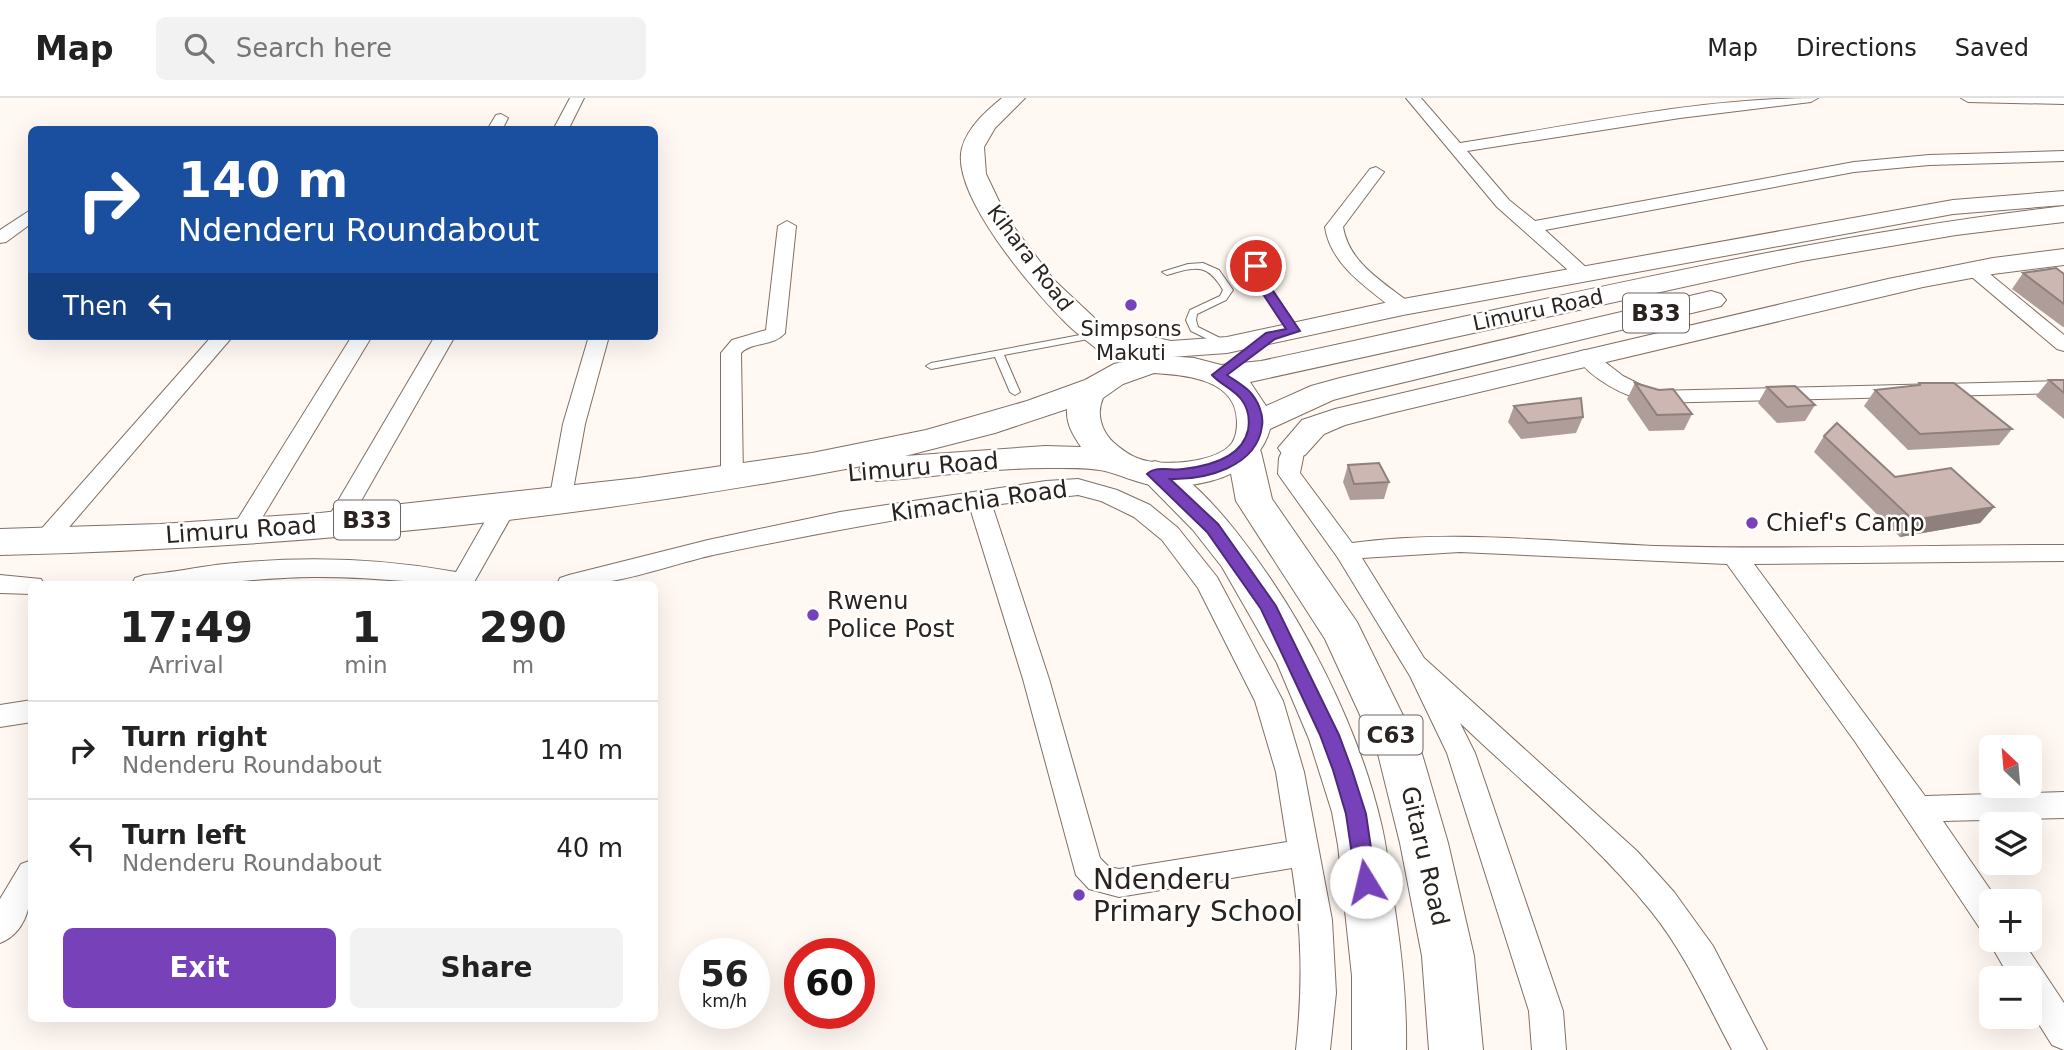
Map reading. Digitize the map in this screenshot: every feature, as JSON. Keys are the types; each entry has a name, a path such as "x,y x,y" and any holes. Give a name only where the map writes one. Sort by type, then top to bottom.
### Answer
{"main road":[{"name":"Limuru Road","path":"1223,360 1261,371 1802,253 1956,227 2064,214"},
{"name":"Limuru Road","path":"1250,437 1322,393 1351,385 1751,290 1907,258 2064,234"},
{"path":"1223,360 1254,409 1250,437 1222,466 1182,474 1155,474 1130,468 1114,460 1094,442 1082,421 1084,404 1093,388 1134,368 1154,364 1174,365 1223,360"},
{"name":"Limuru Road","path":"0,542 337,523 504,508 732,477 868,453 1013,418 1093,388"},
{"name":"Gitaru Road","path":"1250,437 1254,502 1343,633 1400,754 1424,843 1448,956 1456,1050"},
{"name":"Limuru Road","path":"732,477 830,474 1045,457 1114,460"},
{"name":"C63","path":"1155,474 1194,508 1241,566 1268,606 1329,735 1356,814 1373,928 1381,1017 1379,1050"}],"street":[{"path":"562,126 577,98"},
{"name":"Kihara Road","path":"1015,98 1001,108 974,142 971,158 973,173 989,208 1030,266 1073,316 1098,334 1134,368"},
{"path":"1413,98 1500,202 1521,223 1532,227 1583,274"},
{"path":"1456,148 1680,114 1811,98"},
{"path":"1968,98 2064,100"},
{"path":"1532,227 1854,167 1929,160 2064,156"},
{"path":"1376,172 1340,218 1334,227 1334,234 1352,263 1403,307"},
{"path":"1098,334 1223,360 1282,334 1403,307 1953,207 2064,198"},
{"path":"0,238 28,217"},
{"path":"732,477 731,354 733,348 740,343 766,339 775,333 787,226"},
{"path":"1549,1050 1546,1011 1461,753 1415,665 1346,552 1289,474 1294,448 1313,427 1335,418 1585,356 1973,269 2053,258 2064,275"},
{"path":"1973,269 2064,345"},
{"path":"44,541 220,340"},
{"path":"243,530 360,340"},
{"path":"337,523 443,340"},
{"path":"560,501 573,424 599,340"},
{"path":"1585,356 1618,384 1633,393 1652,397 2064,387"},
{"name":"Kimachia Road","path":"581,581 708,548 840,520 979,499 1078,487 1109,495 1142,511 1170,534 1208,583 1269,701 1290,772 1306,852 1317,932 1319,993 1313,1050"},
{"path":"979,499 1036,679 1078,838 1087,865 1093,872 1100,879 1119,883 1306,852"},
{"path":"462,581 504,508"},
{"path":"1346,552 1367,548 1465,545 1590,552 1733,554 2064,553"},
{"path":"1733,554 1843,700 1920,809 1979,900"},
{"path":"165,581 293,567 402,572 450,581"},
{"path":"0,584 28,585"},
{"path":"1415,665 1626,861 1663,902 1701,957 1750,1050"},
{"path":"0,716 28,712"},
{"path":"1920,809 2064,804"},
{"path":"0,928 28,881"},
{"path":"2042,999 2064,1033"}],"lane":[{"path":"1167,272 1204,265 1217,271 1228,290 1223,298 1193,312 1191,320 1194,329 1223,360"},
{"path":"1256,266 1257,276 1282,334"},
{"path":"932,366 1098,334"},
{"path":"998,353 1015,392"}],"building":[{"path":"2056,268 2064,274 2064,304 2023,273"},
{"path":"2049,380 2064,380 2064,393"},
{"path":"1635,383 1659,390 1673,389 1692,414 1657,415"},
{"path":"1919,383 1954,383 2012,429 1920,434 1875,390 1920,385"},
{"path":"1795,386 1815,405 1787,407 1767,387"},
{"path":"1581,398 1583,417 1528,423 1514,406"},
{"path":"1837,423 1895,477 1951,468 1994,507 1913,520 1824,436"},
{"path":"1379,463 1389,482 1354,484 1348,465"}],"place":[{"name":"Simpsons Makuti","path":"1131,305"},
{"name":"Chief's Camp","path":"1752,523"},
{"name":"Rwenu Police Post","path":"813,615"},
{"name":"Ndenderu Primary School","path":"1079,895"}],"route":[{"path":"1256,266 1257,276 1294,331 1270,336 1219,375 1232,382 1254,409 1256,423 1253,437 1244,452 1222,466 1182,474 1155,474 1213,528 1268,606 1302,675 1343,770 1356,814 1366,882"}]}
